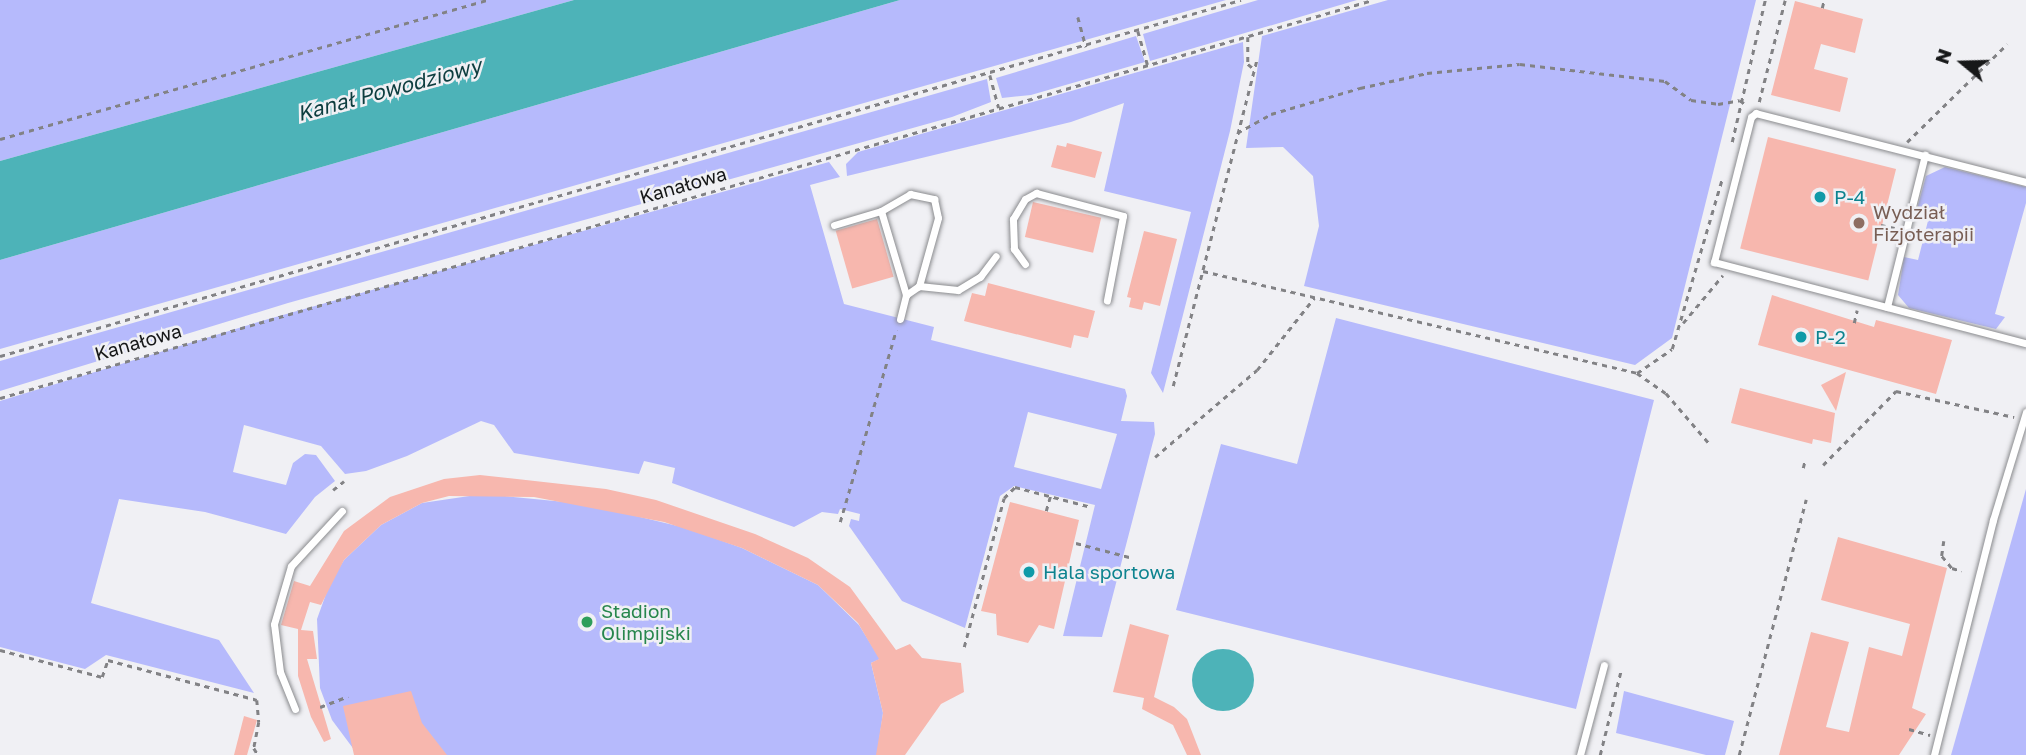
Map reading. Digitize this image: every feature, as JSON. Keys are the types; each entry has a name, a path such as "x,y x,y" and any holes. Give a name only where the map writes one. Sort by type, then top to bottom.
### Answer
{"lane":[{"path":"2026,182 1756,113 1714,262 2026,343"},
{"path":"1887,307 1925,155"},
{"path":"834,225 881,211 897,198 922,193 938,207 919,286"},
{"path":"1025,264 1014,249 1013,219 1025,199 1036,193 1123,216 1107,300"},
{"path":"881,211 906,295 900,319"},
{"path":"906,295 919,286 958,290 980,277 996,256"},
{"path":"1934,755 1995,513 2025,416"},
{"path":"295,709 280,672 274,624 290,566 342,511"},
{"path":"1580,755 1604,666"}],"path":[{"path":"0,139 487,0"},
{"path":"0,356 990,75 1241,0"},
{"name":"Kanałowa","path":"0,398 1373,0"},
{"path":"1730,151 1765,0"},
{"path":"1756,113 1785,0"},
{"path":"1822,8 1824,0"},
{"path":"1078,17 1086,47"},
{"path":"1138,31 1148,65"},
{"path":"1248,36 1248,64 1254,69"},
{"path":"1900,149 2007,44"},
{"path":"1173,386 1257,58"},
{"path":"1237,133 1271,114 1360,88 1427,74 1520,64 1665,81 1691,100 1718,104 1740,100"},
{"path":"990,75 999,108"},
{"path":"1637,373 1672,349 1723,175"},
{"path":"1681,325 1728,266"},
{"path":"1203,271 1637,373 1665,393 1708,442"},
{"path":"1155,457 1257,370 1314,298"},
{"path":"1854,323 1857,307"},
{"path":"840,522 900,319"},
{"path":"1823,465 1896,391 2025,416"},
{"path":"1803,468 1805,460"},
{"path":"333,490 344,481"},
{"path":"964,647 1004,498 1015,487 1091,507"},
{"path":"1046,511 1050,496"},
{"path":"1739,755 1805,500"},
{"path":"997,523 1003,524"},
{"path":"1944,541 1942,556 1952,568 1962,570"},
{"path":"1076,543 1129,557"},
{"path":"976,602 982,604"},
{"path":"0,650 102,677 108,660 257,700 259,722 254,748 258,755"},
{"path":"1600,755 1621,670"},
{"path":"320,706 348,696"},
{"path":"1909,729 1938,737"}],"shaded area":[{"path":"0,0 574,0 0,161"},
{"path":"900,0 1226,0 0,349 0,260"},
{"path":"1258,0 1357,0 1150,61 1143,34"},
{"path":"1388,0 1756,0 1672,338 1635,365 1304,286 1319,226 1313,176 1283,147 1246,148 1262,36"},
{"path":"1136,36 1145,62 1031,95 1002,98 996,78"},
{"path":"1243,42 1244,62 1230,131 1163,393 1151,373 1191,212 1104,191 1124,103 1071,122 847,176 846,164 858,152"},
{"path":"987,79 991,102 952,117 288,303 0,391 0,361"},
{"path":"829,162 840,177 810,185 844,304 934,327 931,340 1125,389 1127,396 1121,421 1154,422 1155,434 1102,637 1063,636 1095,505 1014,486 1000,496 965,628 902,601 849,526 851,519 859,521 860,514 840,509 838,514 822,512 794,527 672,483 675,468 644,461 639,474 514,453 494,425 481,421 407,456 366,471 345,474 321,446 244,425 233,472 286,485 293,463 305,454 316,455 335,481 315,497 286,534 205,512 119,499 91,603 219,640 254,693 106,655 85,669 0,647 0,401 265,320","holes":["1028,412 1117,434 1101,489 1014,467"]},
{"path":"1945,167 2026,187 2026,203 1995,314 2005,317 1996,329 1909,308 1898,295 1904,257 1918,260 1930,213 1917,209 1926,176"},
{"path":"1336,318 1654,400 1576,709 1176,610 1221,444 1297,464"},
{"path":"2026,489 2026,755 1951,755"},
{"name":"Stadion Olimpijski","path":"483,494 586,504 686,528 742,548 818,585 859,625 880,659 871,663 883,713 877,755 358,755 332,720 320,688 317,619 330,583 344,560 381,525 422,503"},
{"path":"1624,691 1734,721 1725,755 1706,755 1616,733"}],"water":[{"name":"Kanał Powodziowy","path":"574,0 900,0 0,260 0,161"},
{"path":"1217,649 1229,649 1245,658 1252,668 1252,692 1245,702 1229,711 1217,711 1206,706 1197,697 1192,686 1192,674 1197,663 1206,654"}],"building":[{"path":"1795,1 1863,19 1855,53 1821,44 1814,69 1848,78 1840,112 1771,95"},
{"name":"P-4","path":"1768,137 1896,169 1868,281 1740,249"},
{"path":"1067,143 1102,152 1095,178 1051,167 1057,145 1066,147"},
{"path":"1033,202 1101,218 1093,253 1025,237"},
{"path":"877,219 894,277 852,289 836,231"},
{"path":"1144,231 1177,239 1160,306 1144,302 1142,310 1129,307 1131,298 1127,297"},
{"path":"988,283 1095,311 1088,338 1074,335 1071,348 964,321 972,293 985,296"},
{"path":"1772,295 1874,327 1876,320 1952,340 1936,394 1758,345"},
{"path":"1846,372 1840,396 1836,411 1821,385"},
{"path":"1740,388 1835,413 1831,443 1813,439 1812,444 1731,423"},
{"path":"480,475 606,489 656,500 755,534 808,558 850,587 896,650 910,644 922,658 961,663 964,692 941,704 905,755 876,755 883,713 871,663 879,659 858,623 818,585 742,548 664,522 534,497 449,496 422,503 381,525 344,560 321,605 310,602 301,630 313,631 317,659 307,659 331,739 324,742 311,717 298,676 298,629 281,625 294,581 310,586 344,531 390,497 444,479"},
{"name":"Hala sportowa","path":"1010,502 1079,520 1054,629 1039,625 1028,643 997,635 996,614 981,611"},
{"path":"1838,537 1947,568 1912,708 1926,714 1899,755 1779,755 1811,632 1849,642 1826,727 1849,732 1869,647 1902,656 1910,624 1821,600"},
{"path":"1130,624 1169,635 1154,697 1174,707 1187,719 1201,755 1187,755 1173,725 1142,709 1144,698 1113,692"},
{"path":"411,691 422,723 447,755 354,755 343,706"},
{"path":"244,716 257,720 247,755 234,755"}],"place":[{"name":"P-4","path":"1820,197"},
{"name":"Wydział Fizjoterapii","path":"1859,223"},
{"name":"P-2","path":"1801,337"},
{"name":"Hala sportowa","path":"1029,572"},
{"name":"Stadion Olimpijski","path":"587,622"}]}
